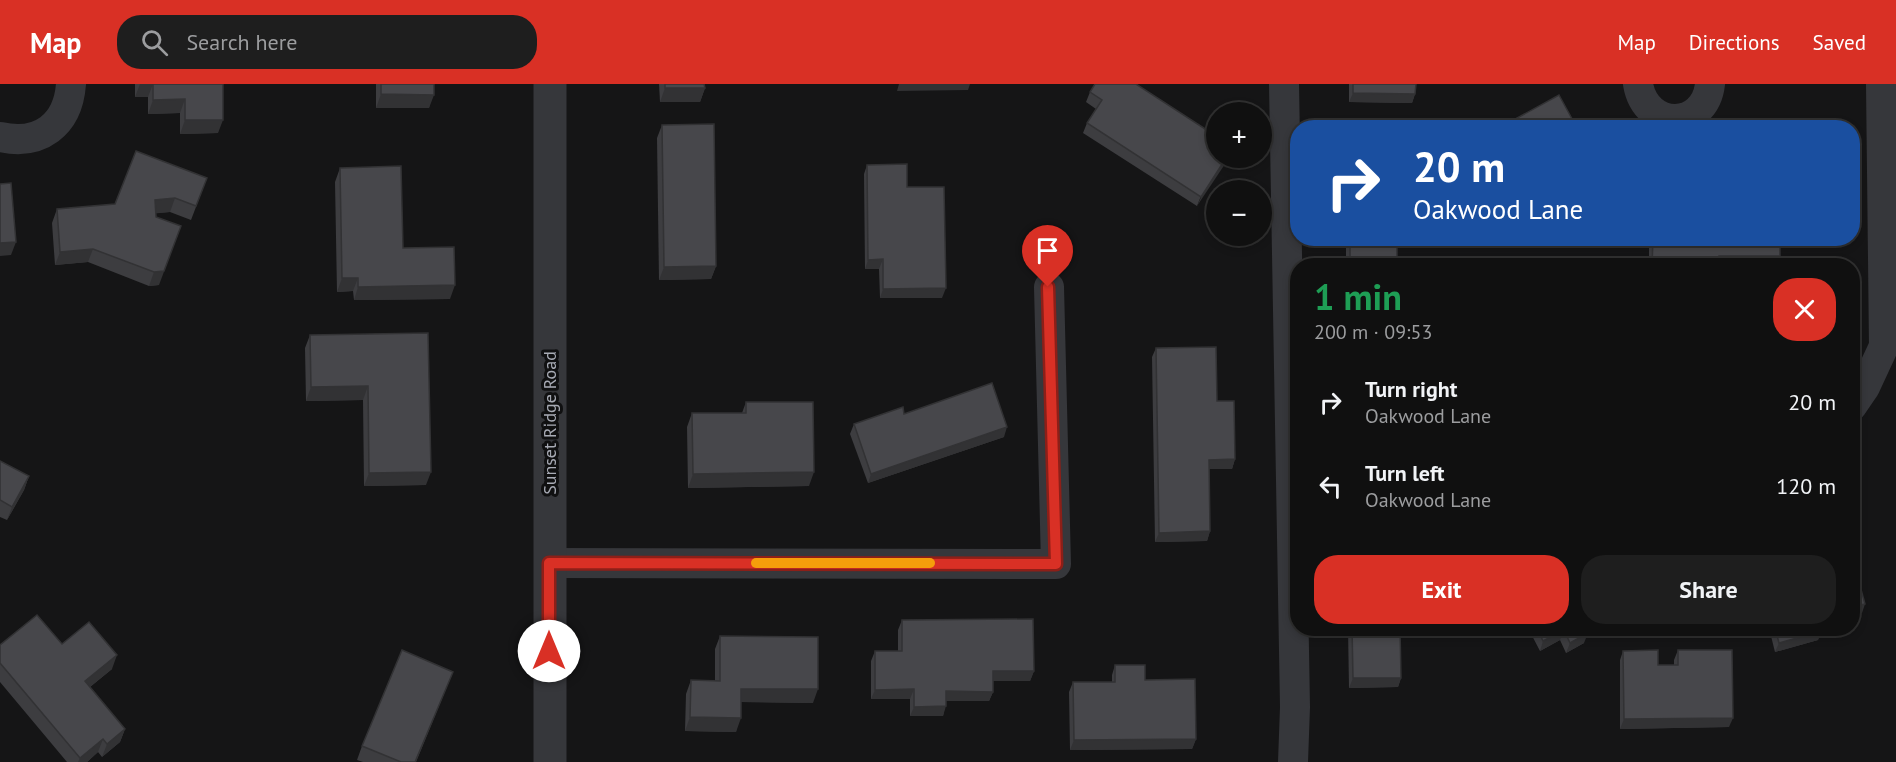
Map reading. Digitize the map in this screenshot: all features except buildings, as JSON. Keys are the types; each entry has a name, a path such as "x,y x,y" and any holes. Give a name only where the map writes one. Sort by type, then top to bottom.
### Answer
{"street":[{"path":"0,137 14,140 29,139 43,134 55,125 67,106 70,84"},
{"name":"Sunset Ridge Road","path":"550,84 550,762"},
{"path":"1284,84 1290,424"},
{"path":"1638,84 1640,95 1650,109 1665,118 1678,119 1690,116 1700,108 1710,84"},
{"path":"1860,395 1866,387 1884,346 1881,84"},
{"path":"549,563 1056,564 1048,287"},
{"path":"1293,762 1294,636"}],"slow traffic":[{"path":"756,563 930,563"}],"route":[{"path":"549,651 549,563 1056,564 1048,287"}]}
